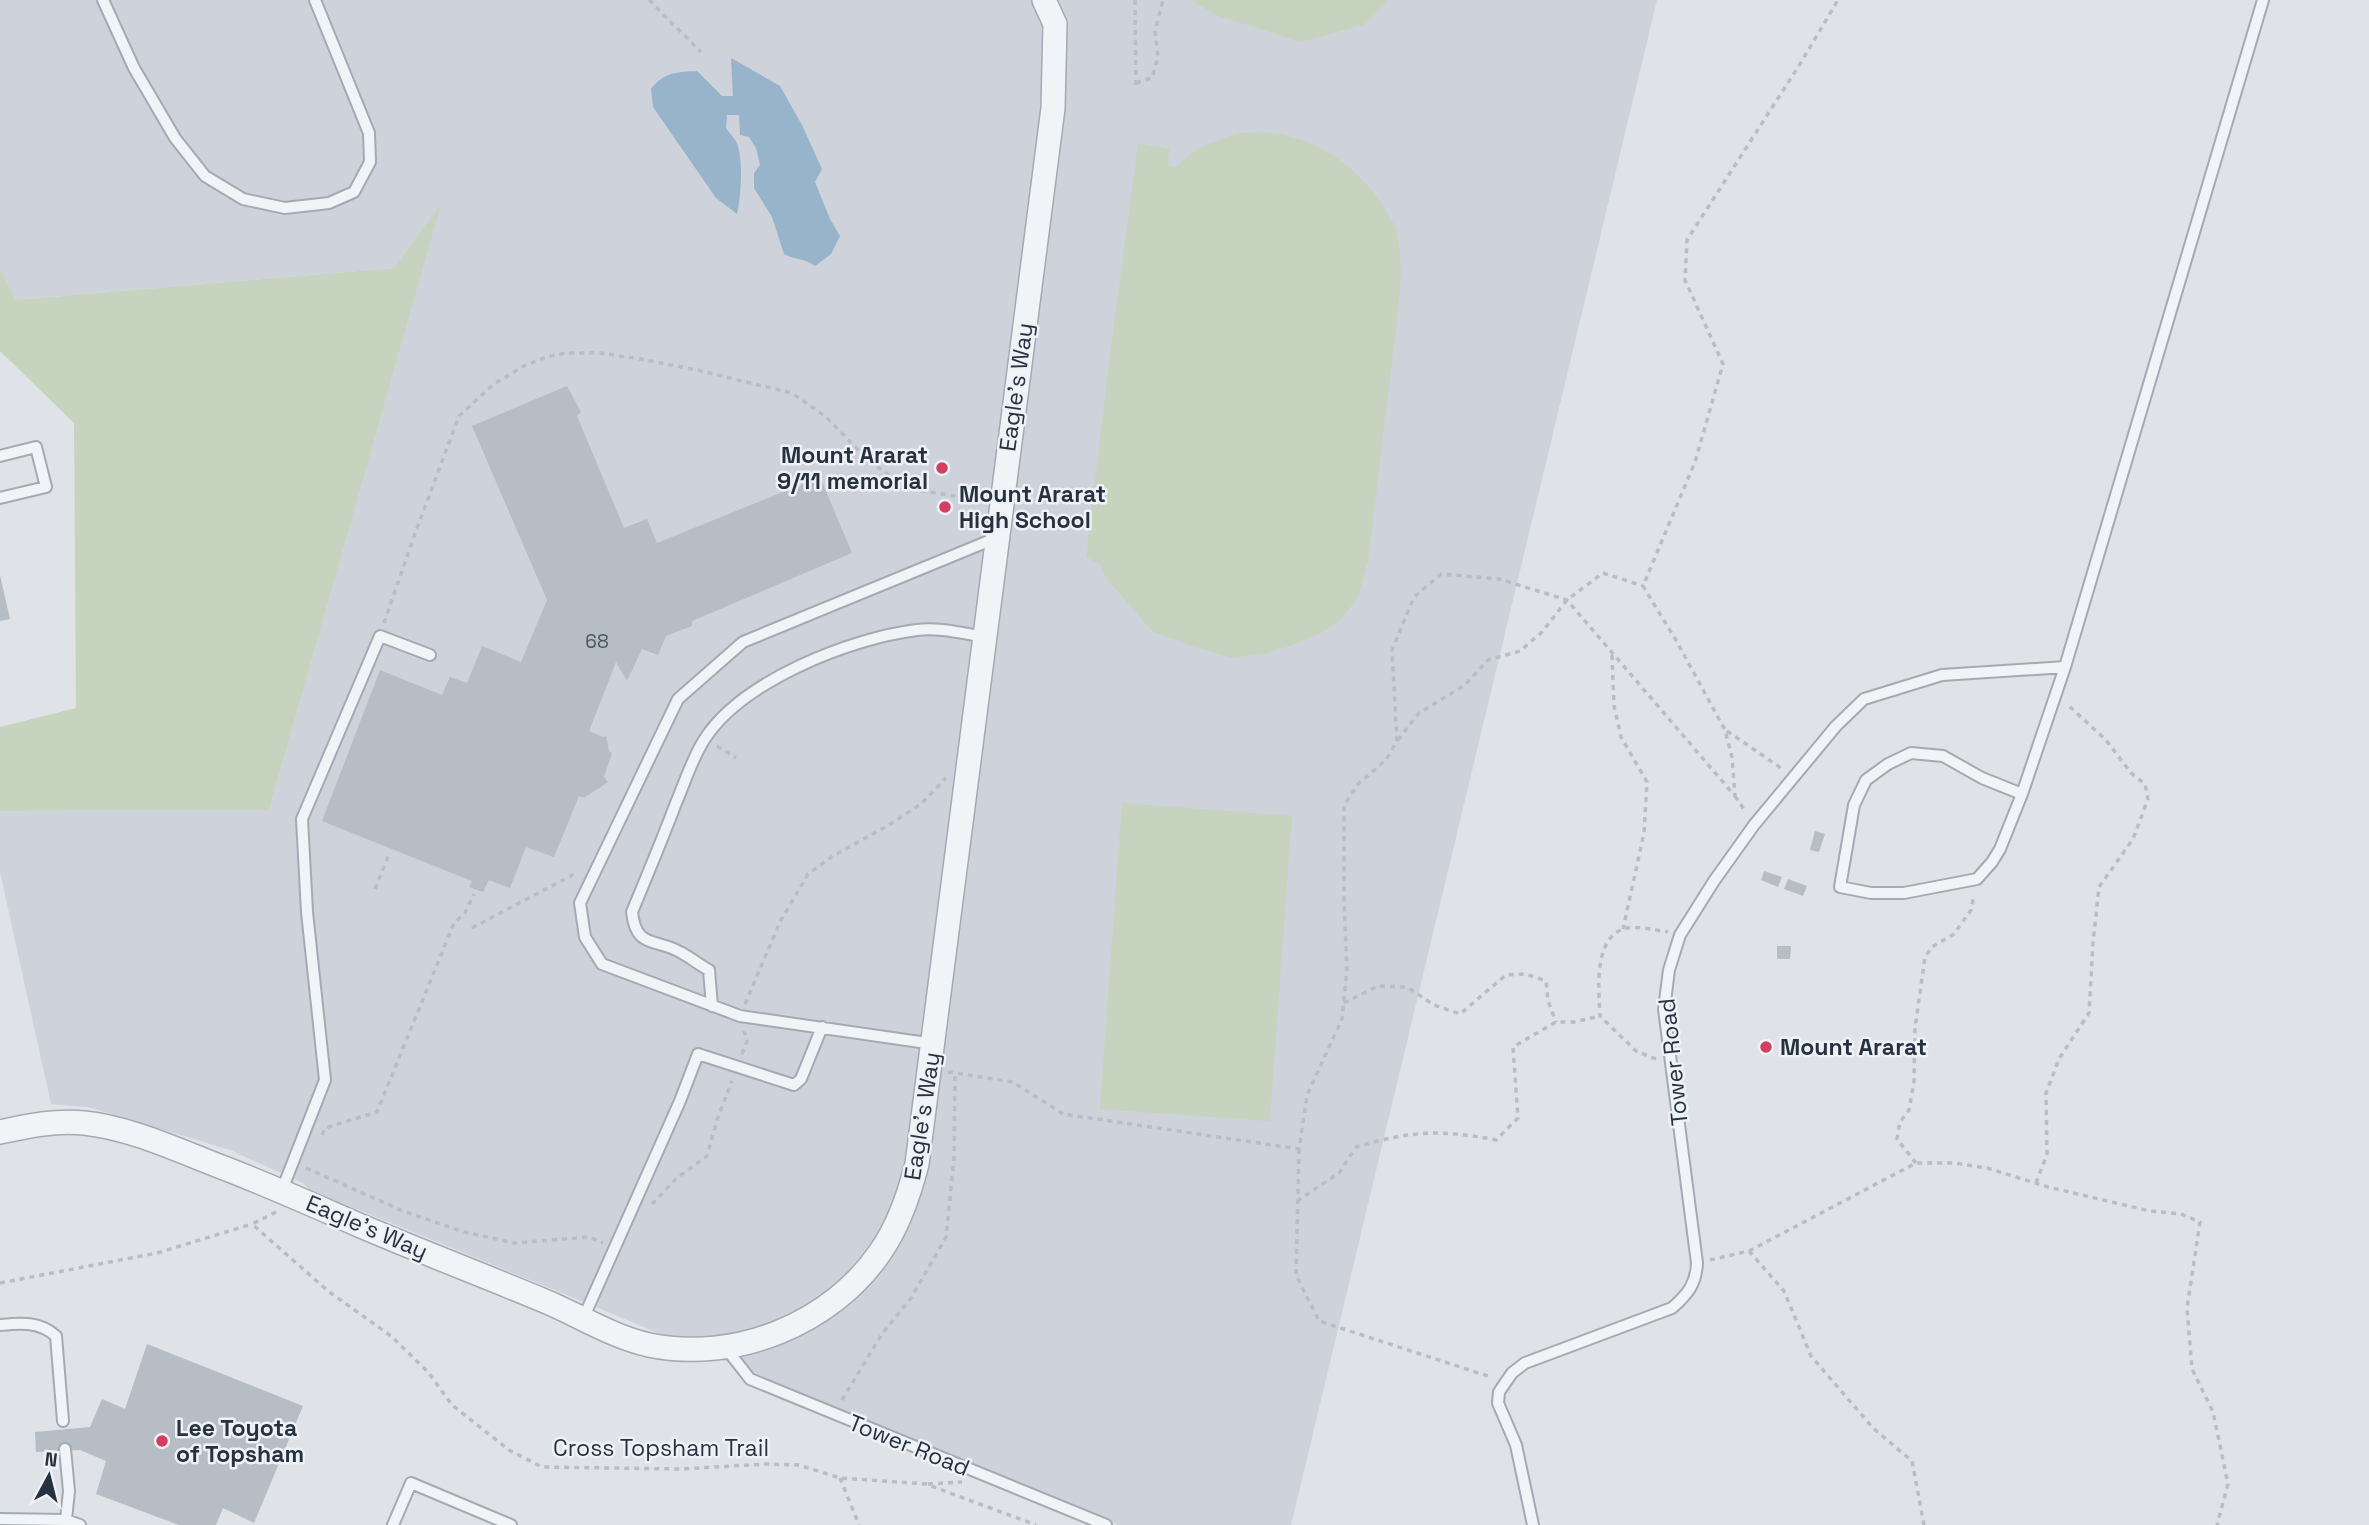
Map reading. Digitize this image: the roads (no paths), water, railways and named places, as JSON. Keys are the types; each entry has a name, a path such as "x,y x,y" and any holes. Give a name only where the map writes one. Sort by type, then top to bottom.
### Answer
{"street":[{"name":"Eagle's Way","path":"0,1132 62,1121 85,1123 156,1142 291,1185 619,1335 649,1345 680,1349 725,1347 760,1340 804,1320 835,1300 861,1276 881,1252 909,1197 917,1164 931,1069 986,637 996,538 1053,108 1055,24 1044,0"}],"lane":[{"path":"103,0 134,68 175,138 205,176 243,199 285,208 329,203 354,192 370,162 369,133 315,0"},
{"path":"2022,794 1982,778 1943,756 1911,753 1888,764 1866,780 1854,805 1840,887 1871,893 1904,893 1977,879 2000,849 2022,794 2065,667 2263,0"},
{"path":"0,456 36,447 46,488 0,498"},
{"path":"934,1044 740,1016 602,964 585,937 580,903 678,699 743,642 996,538"},
{"path":"712,1006 709,970 679,951 643,940 634,928 632,912 704,740 723,716 755,690 823,655 880,637 920,629 986,637"},
{"path":"291,1185 325,1080 307,912 302,819 380,636 430,655"},
{"name":"Tower Road","path":"1533,1525 1516,1445 1498,1403 1499,1392 1512,1373 1525,1363 1672,1308 1689,1292 1696,1277 1697,1263 1665,1020 1664,998 1668,970 1680,934 1754,825 1836,726 1864,699 1942,675 2065,667"},
{"path":"583,1318 680,1101 698,1054 794,1085 801,1079 822,1027"},
{"path":"0,1325 35,1324 56,1336 63,1422"},
{"name":"Tower Road","path":"725,1347 750,1379 1106,1525"},
{"path":"65,1449 69,1491 66,1520"},
{"path":"393,1525 411,1483 511,1525"},
{"path":"0,1519 66,1520 80,1525"}],"water":[{"path":"731,58 780,86 822,169 815,182 840,236 831,254 815,266 784,254 772,217 754,188 754,173 760,165 756,148 749,137 740,135 739,115 727,115 726,128 739,148 741,187 737,214 716,198 653,107 651,89 661,79 677,73 697,71 722,96 733,96"}],"place":[{"name":"Mount Ararat 9/11 memorial","path":"942,468"},
{"name":"Mount Ararat High School","path":"945,507"},
{"name":"Mount Ararat","path":"1766,1047"},
{"name":"Lee Toyota of Topsham","path":"162,1441"}]}
